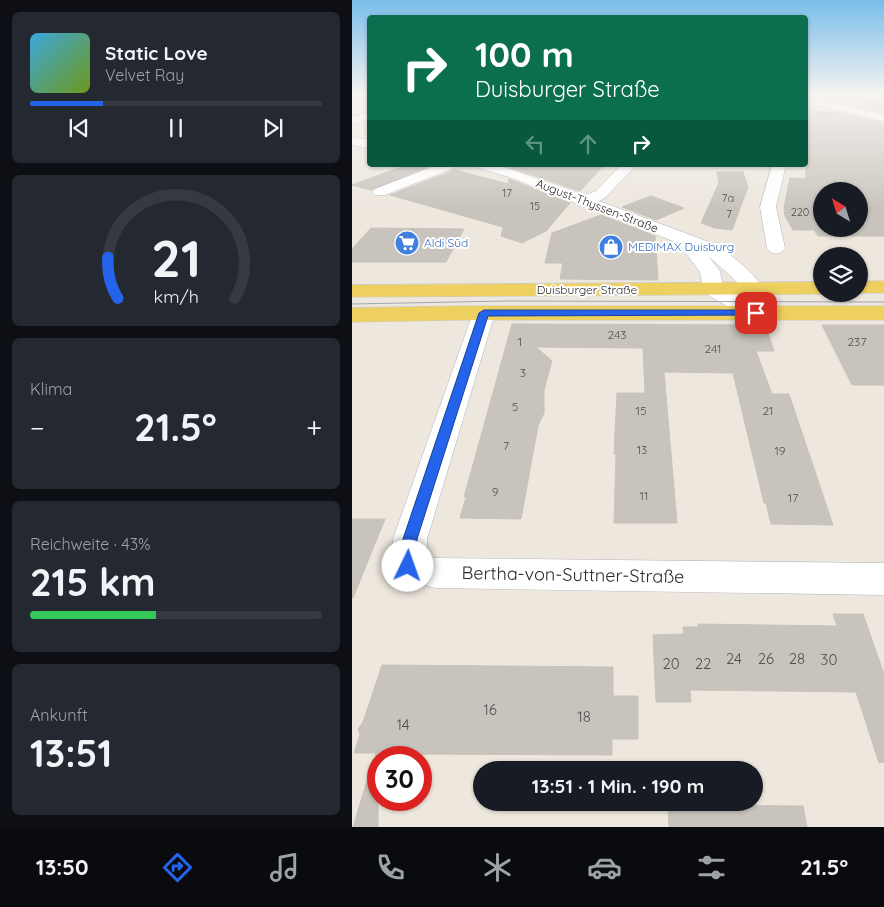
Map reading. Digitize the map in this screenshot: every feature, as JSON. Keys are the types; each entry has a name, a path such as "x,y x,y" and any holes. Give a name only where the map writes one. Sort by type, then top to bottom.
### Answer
{"main road":[{"path":"868,287 884,287"},
{"name":"Duisburger Straße","path":"352,291 813,288"},
{"name":"Duisburger Straße","path":"352,315 484,313 884,313"}],"street":[{"path":"352,141 367,144"},
{"path":"380,192 444,167"},
{"name":"August-Thyssen-Straße","path":"489,167 586,201 706,247 724,258 740,272 754,289"},
{"path":"586,201 601,194 627,167"},
{"path":"776,248 768,207 778,167"},
{"name":"August-Thyssen-Straße","path":"683,238 710,271 713,290"},
{"path":"713,290 756,313"},
{"name":"Bertha-von-Suttner-Straße","path":"484,313 410,539 408,566 435,574 884,579"}],"building":[{"path":"808,133 884,133 884,236 868,236 868,182 813,182 813,230 793,230 785,216 784,208 790,178 806,179"},
{"path":"402,167 427,167 371,190 352,185"},
{"path":"509,167 602,167 580,191"},
{"path":"455,170 508,184 509,179 570,203 546,231 522,243 501,236 503,227 390,195"},
{"path":"717,172 743,172 748,187 732,230 715,228 701,223 719,183"},
{"path":"651,196 684,208 656,220 622,207"},
{"name":"MEDIMAX Duisburg","path":"601,215 655,236 658,280 560,279 563,263 545,263 552,233"},
{"name":"Aldi Süd","path":"371,228 464,229 446,262 352,262 352,249"},
{"path":"512,324 765,325 774,351 756,351 772,394 789,394 833,525 771,524 766,503 764,503 733,373 664,372 677,523 614,523 616,454 614,454 617,393 645,393 643,348 536,347 552,361 544,390 544,413 538,426 521,519 460,518 466,497 464,497"},
{"path":"822,325 884,325 884,385 852,385"},
{"path":"352,519 385,519 353,598 352,598"},
{"path":"833,614 863,614 884,674 884,762 879,763 856,692 690,690 691,702 656,702 653,635 684,634 683,627 698,627 698,624 837,626"},
{"path":"382,665 613,667 613,696 638,696 638,739 612,739 612,755 432,754 432,746 367,746 367,753 354,753 360,734 358,729 363,722"},
{"path":"367,781 367,811 378,811 378,827 353,827"},
{"path":"763,806 803,806 807,827 669,827 668,811 763,811"}],"tram line":[{"path":"352,304 507,301 884,302"}],"place":[{"name":"Aldi Süd","path":"407,243"},
{"name":"MEDIMAX Duisburg","path":"611,247"}],"route":[{"path":"408,566 410,539 484,313 756,313"}]}
